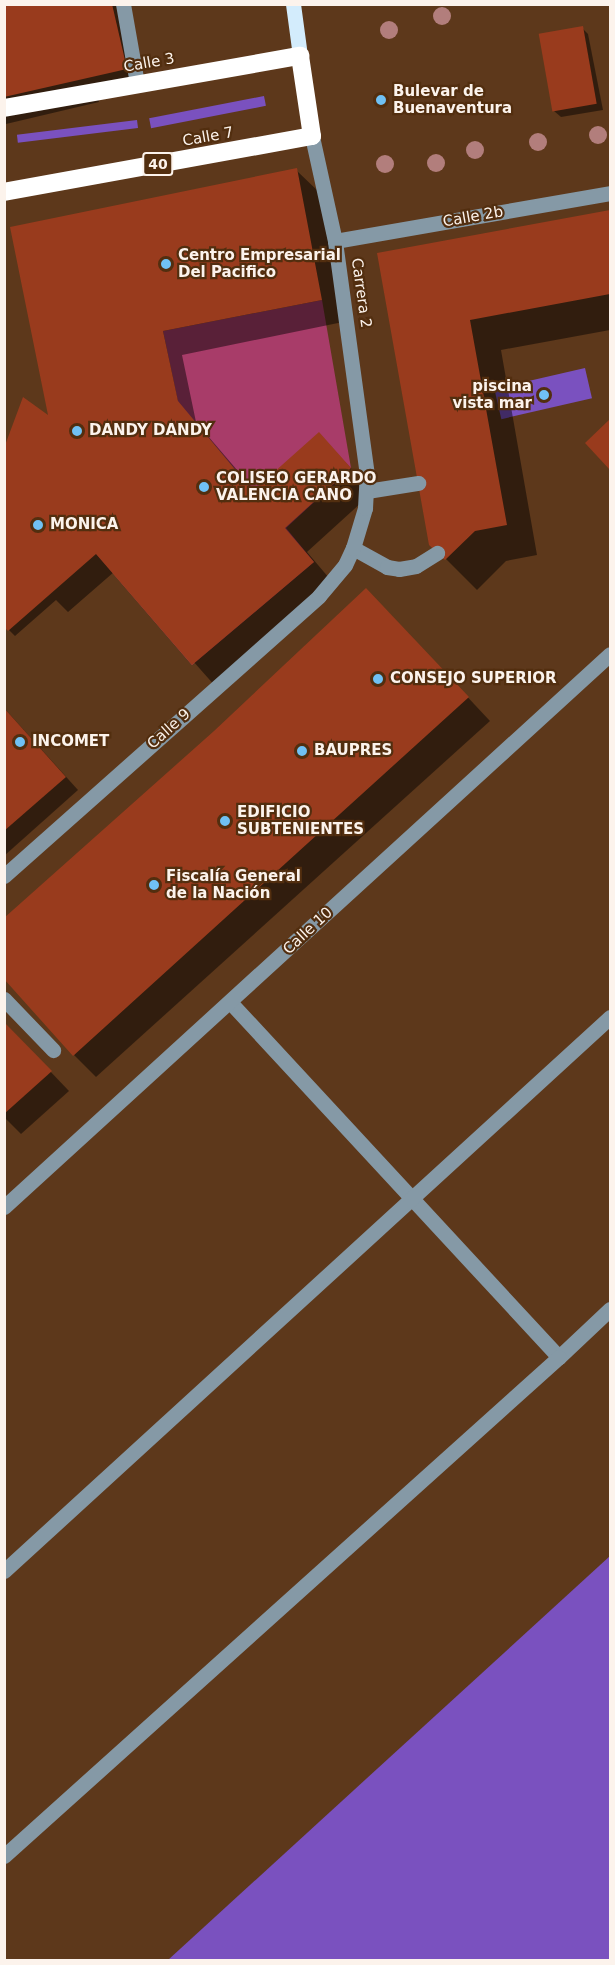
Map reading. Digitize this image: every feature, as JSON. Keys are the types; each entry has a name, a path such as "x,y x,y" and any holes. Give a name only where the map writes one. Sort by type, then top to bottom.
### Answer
{"highway":[{"name":"Calle 3","path":"4,108 300,56"},
{"name":"Carrera 2","path":"300,56 312,136"},
{"name":"Calle 7","path":"4,192 312,136"}],"main road":[{"name":"Carrera 2","path":"293,4 300,56"}],"street":[{"path":"123,4 137,83"},
{"name":"Carrera 2","path":"312,136 335,241 367,491 353,548 333,581"},
{"name":"Calle 2b","path":"335,241 610,193"},
{"path":"367,491 418,483"},
{"path":"353,548 387,567 399,569 416,566 437,553"},
{"name":"Calle 9","path":"4,876 333,581"},
{"name":"Calle 10","path":"4,1207 610,654"},
{"path":"4,999 53,1050"},
{"path":"230,1002 559,1357"},
{"path":"4,1571 411,1196 610,1017"},
{"path":"4,1856 610,1309"}],"shaded area":[{"path":"264,96 266,106 151,128 149,118"},
{"path":"137,120 138,128 18,143 17,135"},
{"name":"COLISEO GERARDO VALENCIA CANO","path":"322,300 351,468 286,528 314,562 192,665 55,506 178,402 163,331"},
{"name":"piscina vista mar","path":"585,368 592,398 501,419 494,389"},
{"path":"610,1556 610,1960 168,1960"}],"building":[{"path":"4,4 112,4 127,69 4,97"},
{"path":"583,26 597,104 552,112 539,34"},
{"path":"297,168 322,300 163,331 178,401 253,491 319,432 351,468 285,528 314,562 192,665 96,554 8,631 4,627 4,448 23,397 48,415 10,227"},
{"path":"610,210 610,294 470,320 507,525 475,531 445,560 429,545 377,253"},
{"path":"610,419 610,470 585,443"},
{"path":"366,588 469,697 73,1056 4,979 4,918 214,731"},
{"name":"INCOMET","path":"4,708 66,777 4,831"},
{"path":"4,1022 52,1071 4,1114"}],"place":[{"name":"Bulevar de Buenaventura","path":"381,100"},
{"name":"Centro Empresarial Del Pacifico","path":"166,264"},
{"name":"piscina vista mar","path":"544,395"},
{"name":"DANDY DANDY","path":"77,431"},
{"name":"COLISEO GERARDO VALENCIA CANO","path":"204,487"},
{"name":"MONICA","path":"38,525"},
{"name":"CONSEJO SUPERIOR","path":"378,679"},
{"name":"INCOMET","path":"20,742"},
{"name":"BAUPRES","path":"302,751"},
{"name":"EDIFICIO SUBTENIENTES","path":"225,821"},
{"name":"Fiscalía General de la Nación","path":"154,885"}]}
